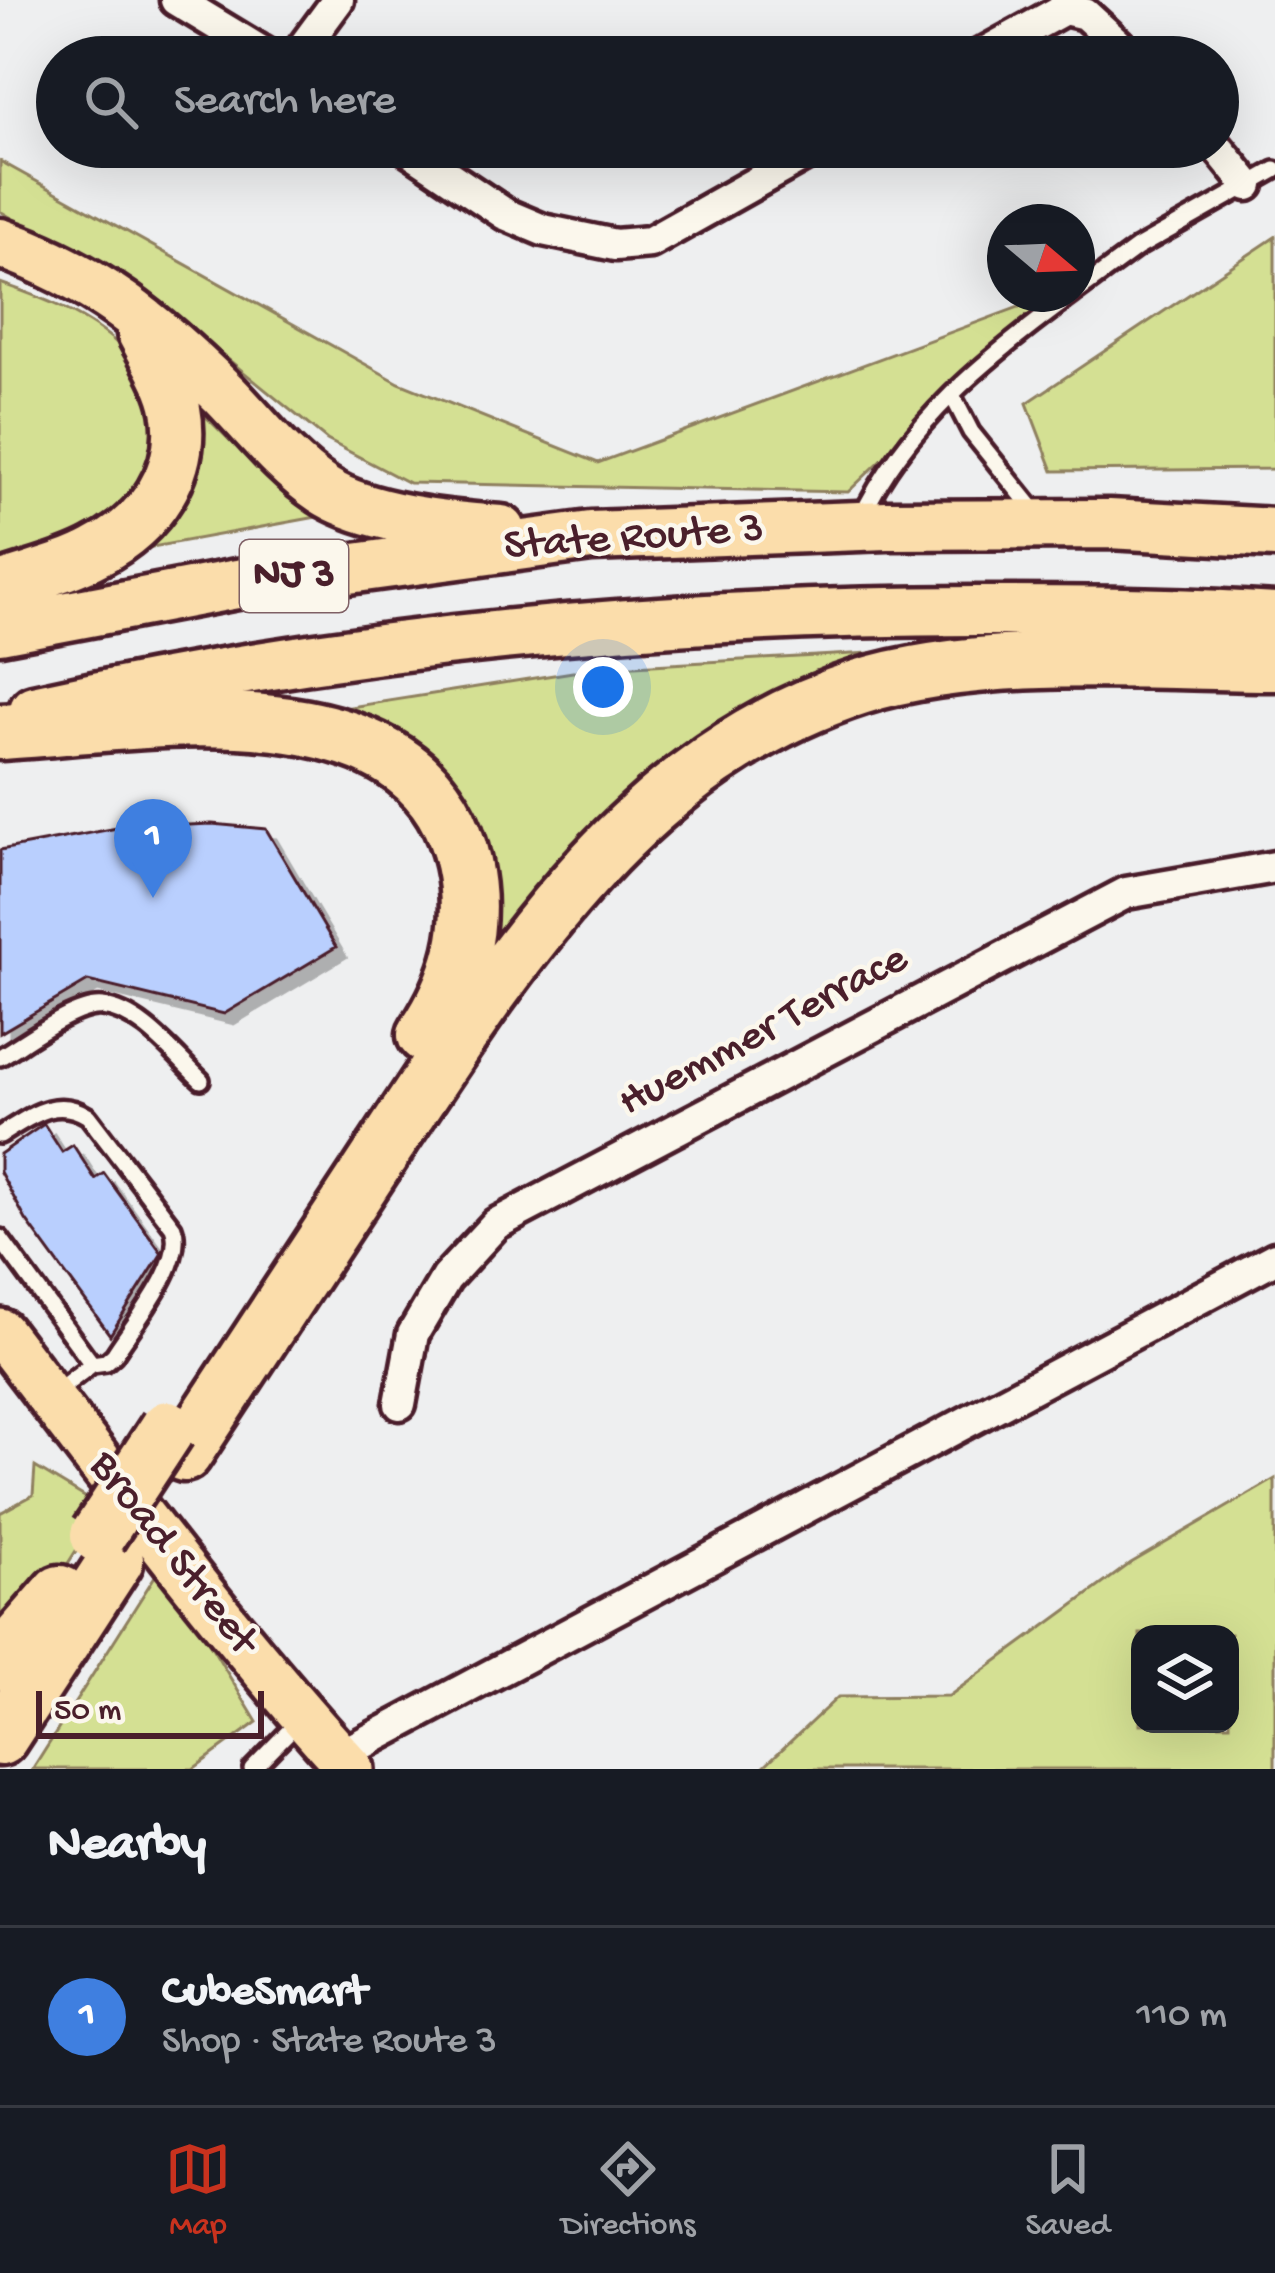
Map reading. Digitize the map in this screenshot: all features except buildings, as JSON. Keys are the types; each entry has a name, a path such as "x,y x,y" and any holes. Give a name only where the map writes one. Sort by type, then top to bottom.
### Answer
{"highway":[{"path":"0,243 74,274 129,308 170,342 275,452 326,493 372,509 462,527 591,536"},
{"path":"0,587 94,554 149,514 164,492 175,455 177,411 168,380 129,308"},
{"name":"State Route 3","path":"0,628 237,584 591,536 1045,525 1275,533"},
{"name":"State Route 3","path":"0,717 253,669 639,621 859,612 1104,611 1275,618"},
{"path":"176,1441 524,944 605,848 735,746 838,695 933,670 1000,664 1275,663"},
{"path":"0,732 229,720 315,728 371,746 396,760 434,798 459,844 469,891 466,941 453,989 107,1548 0,1738"},
{"path":"0,1662 107,1548"}],"main road":[{"name":"Broad Street","path":"0,1332 164,1548 345,1762"}],"street":[{"path":"176,0 235,36"},
{"path":"311,36 338,0"},
{"path":"1015,36 1064,9 1085,14 1109,36"},
{"path":"436,168 505,214 543,230 615,245 650,242 782,168"},
{"name":"Huemmer Terrace","path":"400,1404 413,1334 446,1278 496,1224 1126,892 1275,867"},
{"path":"345,1762 1275,1258"}],"lane":[{"path":"1095,279 1138,248 1262,178"},
{"path":"857,526 876,485 910,434 1053,312"},
{"path":"952,395 971,432 1045,525"},
{"path":"0,1057 74,1014 101,1007 137,1022 201,1080"},
{"path":"0,1135 57,1105 73,1106 88,1116 179,1241 174,1260 114,1355 92,1364 49,1396"},
{"path":"0,1238 92,1364"},
{"path":"252,1769 303,1717"}],"green space":[{"path":"0,161 399,383 598,463 1005,312 1035,312 848,492 409,483 327,440 175,316 0,211"},
{"path":"1275,237 1275,469 1053,471 1027,403"},
{"path":"0,283 80,317 122,348 147,389 152,437 140,483 111,521 74,540 0,565"},
{"path":"194,405 288,498 317,517 147,548 181,497"},
{"path":"942,649 812,691 468,994 480,873 325,711 598,668"},
{"path":"35,1467 103,1508 60,1576 0,1645 0,1513 33,1495"},
{"path":"1275,1479 1275,1769 761,1769 838,1697 949,1696 1131,1563"},
{"path":"162,1565 257,1722 193,1769 33,1769"}],"place":[{"name":"CubeSmart","path":"153,898"}]}
